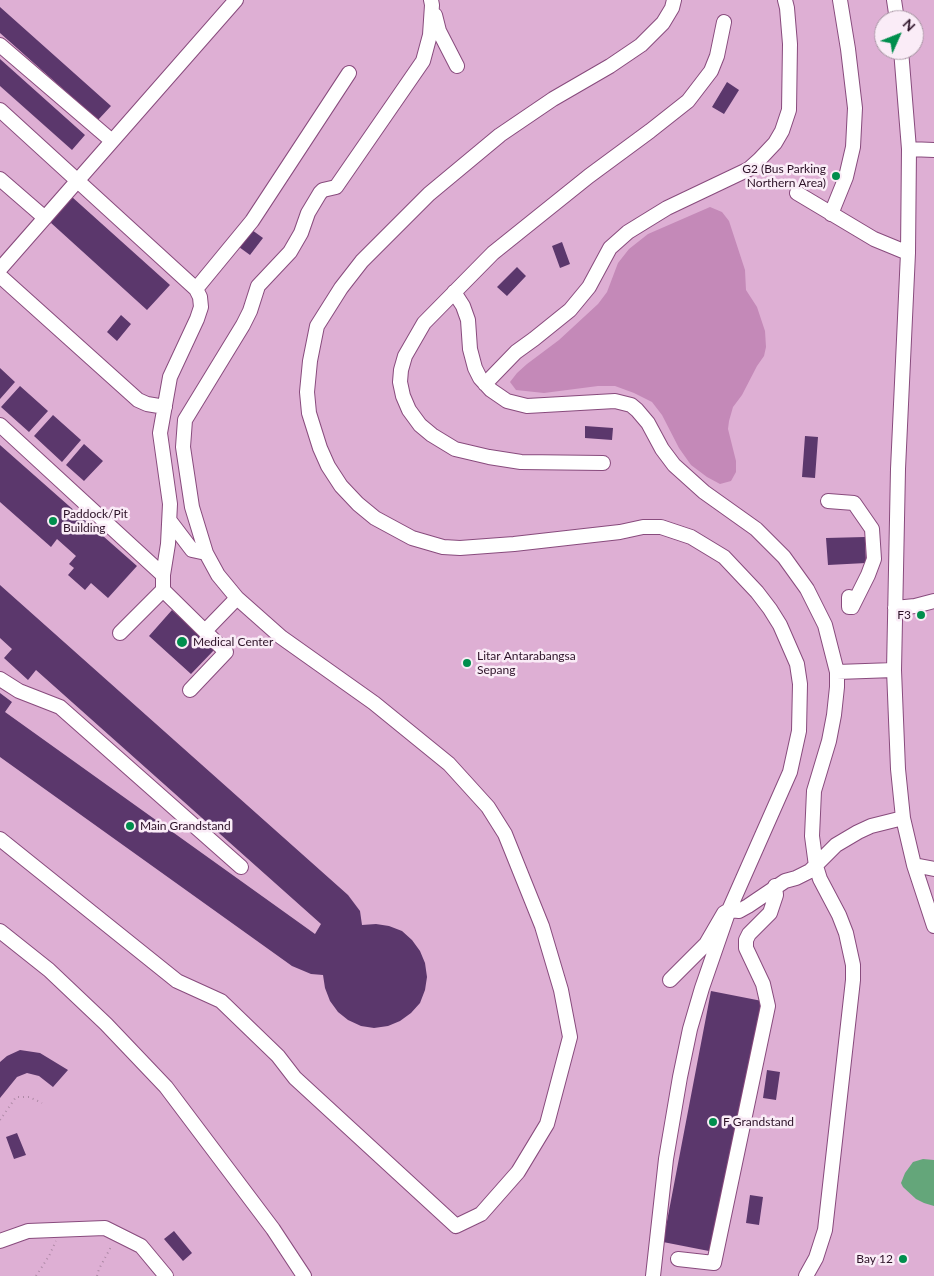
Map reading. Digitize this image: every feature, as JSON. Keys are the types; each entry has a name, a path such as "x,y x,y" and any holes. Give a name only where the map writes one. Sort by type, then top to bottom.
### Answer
{"street":[{"path":"0,269 236,0"},
{"path":"653,1276 666,1159 680,1077 697,1004 729,910 790,772 799,732 800,684 797,664 780,625 757,592 724,557 691,537 661,527 643,527 620,532 514,544 460,548 443,547 412,538 375,518 341,486 328,466 309,413 307,392 310,361 317,326 341,288 362,261 429,194 500,135 553,99 641,46 663,23 672,8 674,0"},
{"path":"485,384 516,352 570,310 588,287 610,248 628,232 667,208 749,169 775,143 789,110 790,44 788,8 785,0"},
{"path":"830,214 846,177 853,147 855,108 840,0"},
{"path":"431,2 439,31 457,66"},
{"path":"0,839 177,982 221,1002 278,1056 295,1078 456,1226 481,1214 518,1172 547,1124 570,1037 561,990 542,926 506,834 488,807 449,764 374,703 281,637 237,598 218,575 206,553 192,507 182,447 185,420 243,325 250,311 258,286 290,252 302,233 308,213 320,193 323,190 336,187 423,61 430,35 431,2"},
{"path":"603,463 521,462 468,453 444,443 420,425 409,410 403,396 400,370 404,356 424,324 493,253 589,176 688,101 711,71 717,56 724,22"},
{"path":"0,45 112,141"},
{"path":"902,60 909,148 908,253 898,469 894,670 898,769 903,818 914,865 934,926"},
{"path":"196,289 243,233 345,80"},
{"path":"0,110 196,289 200,297 201,307 170,378 160,433 170,504 163,590 120,633"},
{"path":"909,148 934,150"},
{"path":"0,179 45,218"},
{"path":"796,194 874,239 908,253"},
{"path":"0,276 138,400 147,404 165,407"},
{"path":"454,292 464,306 468,320 472,360 480,378 499,397 515,404 538,406 575,402 615,401 631,405 638,410 648,423 662,449 674,465 704,492 756,529 784,556 798,574 825,625 837,672 838,687 834,715 813,801 812,836 816,866 846,933 853,972 825,1230 816,1258 806,1276"},
{"path":"0,426 163,575"},
{"path":"828,501 854,503 872,529 874,559 852,607 849,607 848,597"},
{"path":"170,522 192,550 206,553"},
{"path":"874,541 897,542"},
{"path":"163,590 206,630 226,652 190,690"},
{"path":"206,630 237,598"},
{"path":"896,608 916,606 934,601"},
{"path":"837,672 894,670"},
{"path":"0,679 19,691 60,707 241,867"},
{"path":"670,980 706,944 724,913 729,910 738,911 775,886 810,872 836,845 858,832 871,826 903,818"},
{"path":"914,865 934,869"},
{"path":"678,1259 714,1263 768,1006 763,984 746,948 746,940 770,913 776,895 775,886"},
{"path":"0,931 49,970 99,1017 166,1087 273,1229 304,1276"},
{"path":"0,1241 28,1231 105,1228 141,1246 166,1276"}],"path":[{"path":"0,1120 16,1097 29,1096 42,1104"},
{"path":"36,1276 49,1256 61,1230"},
{"path":"97,1276 109,1248 120,1236"}],"shaded area":[{"name":"Litar Antarabangsa Sepang","path":"0,0 934,0 934,1276 0,1276"},
{"path":"710,207 722,212 729,221 745,270 746,290 757,307 765,331 766,347 764,356 733,407 728,429 736,461 736,472 731,481 720,484 691,465 679,448 662,415 652,402 634,393 615,386 598,386 544,393 516,390 510,382 527,364 559,340 598,304 607,292 618,263 629,249 648,234"},
{"path":"923,1159 934,1160 934,1206 916,1199 901,1183 913,1162"}],"building":[{"path":"0,7 111,106 98,120 0,33"},
{"path":"0,59 85,135 72,150 0,86"},
{"path":"727,82 739,90 724,114 712,107"},
{"path":"72,197 170,285 147,310 50,222"},
{"path":"252,230 263,238 250,255 239,247"},
{"path":"562,242 570,264 560,268 552,246"},
{"path":"517,267 526,276 507,296 497,287"},
{"path":"121,315 131,324 117,341 107,332"},
{"path":"0,368 15,382 0,399"},
{"path":"20,386 48,411 29,432 1,407"},
{"path":"53,415 81,440 62,462 34,436"},
{"path":"585,426 613,428 612,440 585,438"},
{"path":"805,436 818,437 815,478 802,477"},
{"path":"84,444 103,461 84,481 66,465"},
{"name":"Paddock/Pit Building","path":"0,445 137,566 108,598 91,583 85,590 68,575 74,568 69,564 76,556 57,539 51,547 0,502"},
{"path":"865,537 866,563 828,565 826,538"},
{"name":"Main Grandstand","path":"0,585 348,895 360,911 362,925 376,924 389,926 402,931 412,940 420,951 425,963 427,977 420,1003 411,1013 400,1021 388,1026 374,1028 361,1026 348,1020 338,1012 330,1001 323,975 311,974 292,966 0,757 0,693 12,702 5,712 315,934 321,924 36,670 28,680 4,658 12,649 0,638"},
{"name":"Medical Center","path":"172,610 215,649 191,674 149,636"},
{"name":"F Grandstand","path":"711,991 762,1001 714,1252 663,1242"},
{"path":"20,1050 40,1053 68,1070 53,1087 39,1076 27,1073 17,1077 0,1098 0,1062 7,1056"},
{"path":"767,1070 780,1072 776,1100 763,1098"},
{"path":"17,1133 26,1155 14,1159 6,1137"},
{"path":"750,1195 763,1197 759,1225 746,1223"},
{"path":"174,1231 192,1253 183,1261 164,1239"}],"place":[{"name":"G2 (Bus Parking Northern Area)","path":"836,176"},
{"name":"Paddock/Pit Building","path":"53,521"},
{"name":"F3","path":"921,615"},
{"name":"Medical Center","path":"182,642"},
{"name":"Litar Antarabangsa Sepang","path":"467,663"},
{"name":"Main Grandstand","path":"130,826"},
{"name":"F Grandstand","path":"713,1122"},
{"name":"Bay 12","path":"903,1259"}]}
